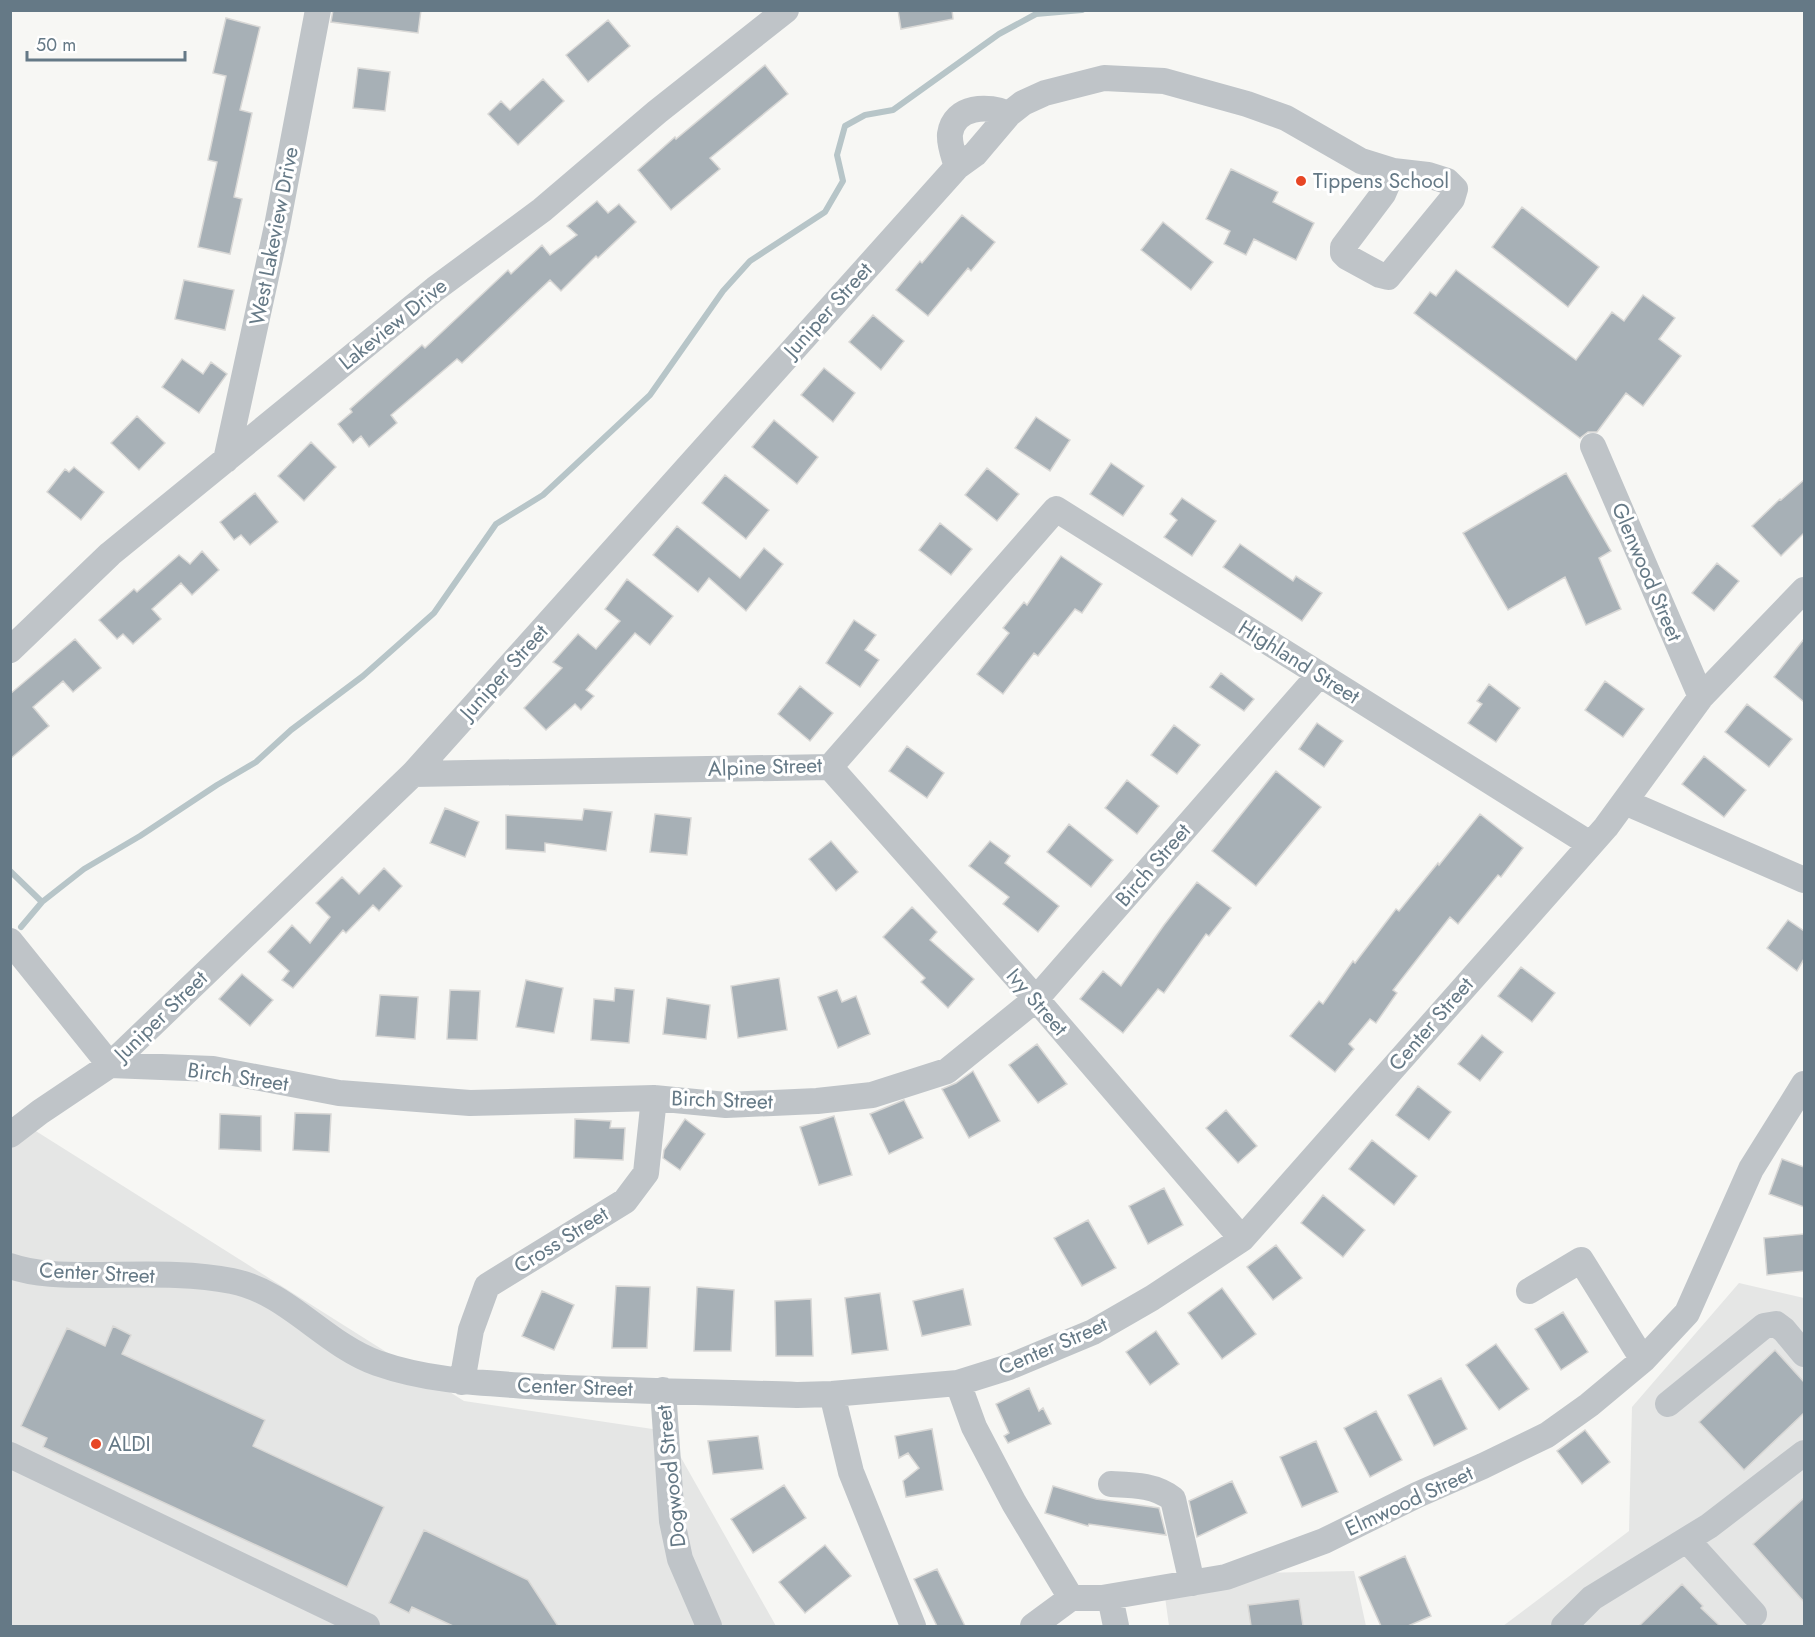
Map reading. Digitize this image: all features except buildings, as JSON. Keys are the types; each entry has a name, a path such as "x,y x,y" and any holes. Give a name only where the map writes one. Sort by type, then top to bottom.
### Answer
{"street":[{"name":"West Lakeview Drive","path":"226,460 277,226 318,10"},
{"name":"Lakeview Drive","path":"10,650 110,554 435,289 542,210 657,112 786,10"},
{"name":"Juniper Street","path":"10,1135 110,1065 413,774 957,167 975,154 1009,114 1023,103 1045,93 1104,78 1164,81 1247,104 1286,118 1361,161 1393,171 1428,175 1447,181 1455,189 1452,199 1388,277 1347,257 1343,252 1343,247 1383,194 1393,171"},
{"path":"957,167 950,136 958,118 964,113 990,107 1009,114"},
{"name":"Glenwood Street","path":"1593,446 1701,697"},
{"name":"Highland Street","path":"1020,552 1056,509 1590,844"},
{"name":"Alpine Street","path":"413,774 830,767 1020,552"},
{"name":"Center Street","path":"10,1266 56,1275 205,1277 234,1281 269,1294 345,1348 376,1362 420,1375 462,1382 797,1395 958,1383 1009,1367 1093,1332 1152,1298 1242,1239 1606,827 1701,697 1804,590"},
{"name":"Birch Street","path":"110,1065 213,1069 339,1093 470,1103 654,1098 726,1105 817,1101 872,1095 947,1071 1036,999 1319,675"},
{"name":"Ivy Street","path":"830,767 1036,999 1242,1239"},
{"path":"1625,802 1804,880"},
{"path":"10,941 110,1065"},
{"name":"Elmwood Street","path":"1071,1598 1110,1597 1226,1577 1324,1541 1547,1435 1589,1405 1643,1360 1687,1313 1751,1169 1804,1084"},
{"name":"Cross Street","path":"462,1382 471,1330 487,1286 625,1201 646,1173 654,1098"},
{"path":"1529,1291 1581,1260 1643,1360"},
{"path":"1668,1404 1764,1326 1776,1324 1804,1354"},
{"path":"958,1383 974,1427 1014,1503 1071,1598 1033,1626"},
{"name":"Dogwood Street","path":"663,1390 672,1521 680,1559 709,1626"},
{"path":"832,1394 851,1472 913,1626"},
{"path":"1564,1626 1592,1598 1709,1526 1804,1454"},
{"path":"10,1455 367,1626"},
{"path":"1111,1484 1149,1487 1163,1491 1173,1499 1192,1583"},
{"path":"1687,1540 1754,1614"},
{"path":"1110,1597 1116,1626"}],"shaded area":[{"path":"31,1128 464,1401 666,1431 776,1626 11,1626 10,1147"},
{"path":"1739,1283 1804,1298 1804,1626 1503,1626 1629,1531 1632,1407"},
{"path":"1354,1571 1366,1626 1169,1626 1162,1575"}],"waterway":[{"path":"21,927 42,902 84,869 256,762 291,730 363,676 434,613 496,524 543,495 650,395 723,291 750,261 825,212 843,181 837,155 845,126 865,115 893,110 999,34 1036,14 1082,10"},
{"path":"10,871 42,902"}],"place":[{"name":"Tippens School","path":"1301,181"},
{"name":"ALDI","path":"96,1444"}]}
